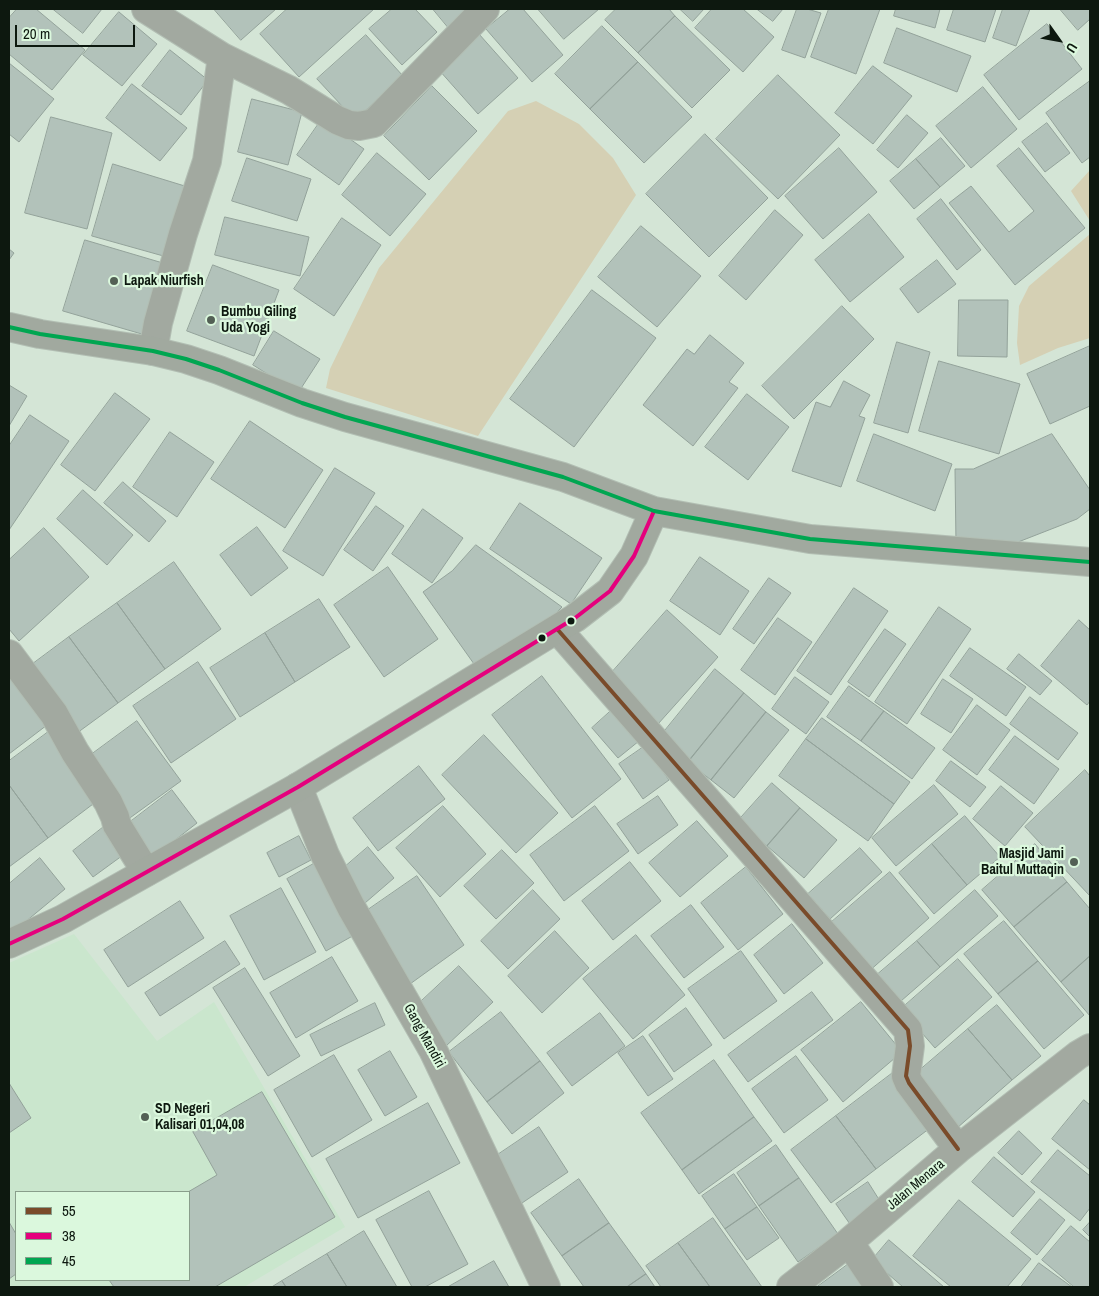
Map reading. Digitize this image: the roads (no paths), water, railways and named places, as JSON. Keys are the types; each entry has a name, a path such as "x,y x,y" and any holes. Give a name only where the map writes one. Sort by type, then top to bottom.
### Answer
{"street":[{"path":"146,9 222,58 289,90 343,123 359,126 374,123 485,9"},
{"path":"153,351 158,323 207,162 222,58"},
{"path":"9,327 40,334 153,351 186,359 302,403 345,417 563,477 654,511 810,539 1090,562"},
{"path":"9,944 63,919 298,787 558,630 610,591 634,556 654,511"},
{"path":"558,630 908,1030 910,1046 906,1076 909,1083 958,1149"},
{"path":"9,654 54,714 75,752 108,802 117,825 146,872"},
{"name":"Gang Mandiri","path":"298,787 325,855 351,907 433,1050 546,1287"},
{"name":"Jalan Menara","path":"791,1287 848,1242 958,1149 1078,1055 1090,1048"},
{"path":"848,1242 879,1287"}],"place":[{"name":"Lapak Niurfish","path":"114,281"},
{"name":"Bumbu Giling Uda Yogi","path":"211,320"},
{"name":"Masjid Jami Baitul Muttaqin","path":"1074,862"},
{"name":"SD Negeri Kalisari 01,04,08","path":"145,1117"}]}
